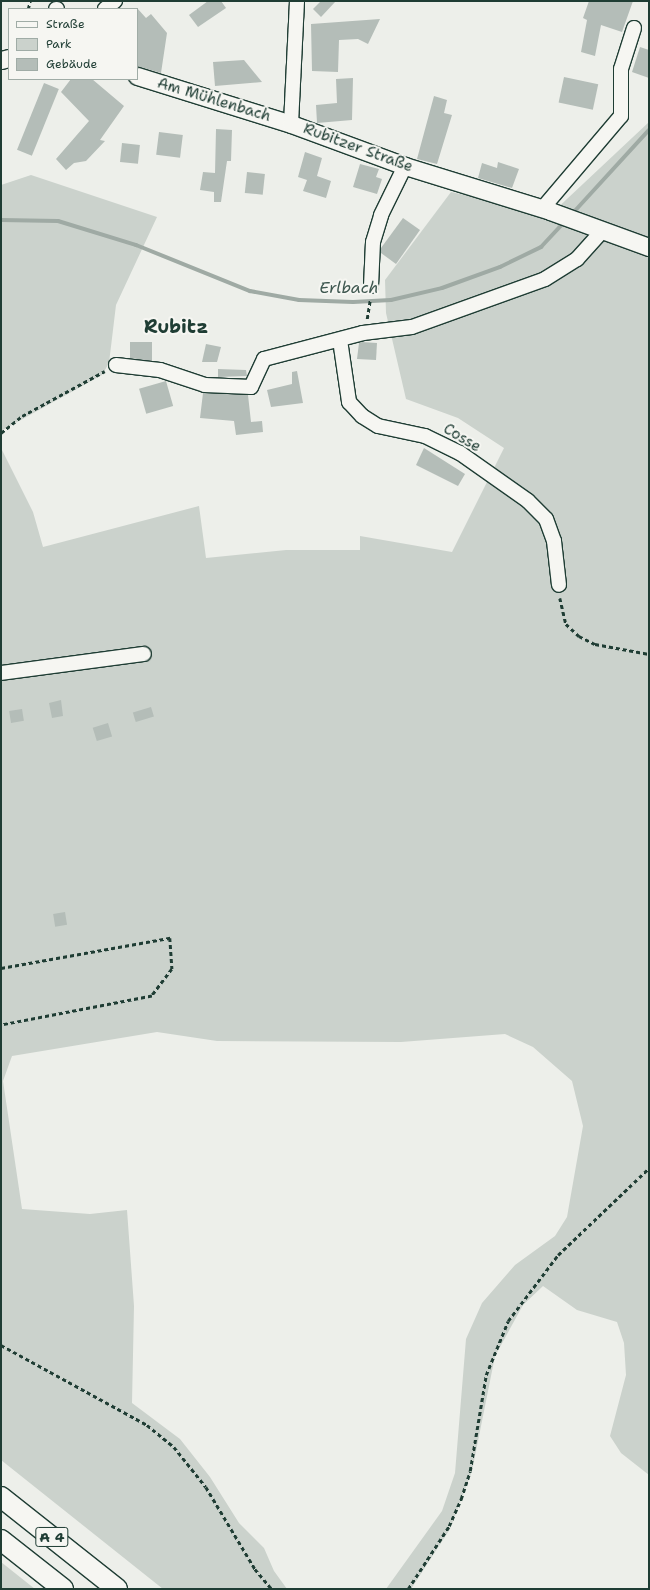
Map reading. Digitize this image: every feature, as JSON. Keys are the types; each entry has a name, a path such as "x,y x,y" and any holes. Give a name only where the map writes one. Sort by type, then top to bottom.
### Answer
{"highway":[{"name":"A 4","path":"1,1498 117,1589"},
{"name":"A 4","path":"1,1540 63,1589"}],"main road":[{"name":"Am Mühlenbach","path":"138,76 291,124"},
{"name":"Rubitzer Straße","path":"291,124 405,166 546,210 649,247"}],"street":[{"path":"106,8 115,1"},
{"name":"Rubitzer Straße","path":"291,124 297,1"},
{"path":"546,210 621,116 621,69 634,28"},
{"path":"371,286 373,242 381,215 405,166"},
{"path":"116,365 160,370 205,385 251,387 264,359 340,340 412,327 499,298 545,279 577,259 603,230"},
{"name":"Cosse","path":"340,340 349,402 362,416 378,426 425,436 460,453 528,502 546,519 554,541 559,585"},
{"path":"1,673 144,654"}],"path":[{"path":"367,319 371,286"},
{"path":"1,433 22,416 116,365"},
{"path":"559,585 561,612 566,624 579,636 596,644 649,654"},
{"path":"1,968 170,938 172,969 152,996 1,1025"},
{"path":"408,1589 448,1526 461,1499 470,1471 486,1375 508,1321 558,1255 649,1168"},
{"path":"1,1345 147,1426 174,1447 206,1487 255,1570 272,1589"}],"green space":[{"path":"649,122 649,1475 621,1453 610,1436 626,1375 624,1343 617,1322 577,1310 543,1286 523,1305 495,1356 472,1471 450,1529 411,1589 386,1589 442,1511 455,1473 466,1339 482,1303 515,1265 555,1236 567,1217 583,1126 572,1081 533,1047 505,1034 401,1042 217,1041 157,1032 12,1056 3,1081 22,1209 90,1214 127,1210 134,1306 132,1403 180,1439 210,1477 239,1523 264,1548 274,1571 287,1589 163,1589 1,1460 1,448 33,512 43,547 199,506 206,558 286,550 360,550 360,536 452,552 504,448 458,418 406,399 386,313 385,280 451,192 551,214"},
{"path":"31,175 157,217 116,305 109,363 102,375 1,431 1,185"},
{"path":"1,1562 35,1589 1,1589"}],"building":[{"path":"208,1 221,1 226,8 198,27 189,15"},
{"path":"321,1 336,1 321,17 313,9"},
{"path":"589,1 633,1 622,32 601,25 595,56 581,52 587,20 583,18"},
{"path":"138,9 146,18 151,14 167,33 161,73 138,66"},
{"path":"380,19 368,44 358,39 339,40 338,72 312,71 311,24"},
{"path":"640,47 649,50 649,78 632,72"},
{"path":"244,60 262,82 215,86 213,62"},
{"path":"564,77 598,84 593,110 559,102"},
{"path":"353,78 352,120 317,123 316,105 337,103 336,79"},
{"path":"70,80 93,80 124,106 100,140 105,141 86,161 74,163 66,170 56,159 89,121 61,92"},
{"path":"44,83 59,89 32,156 17,150"},
{"path":"434,96 447,100 444,113 452,115 437,164 417,159"},
{"path":"216,129 232,130 231,161 227,161 221,202 214,202 214,192 200,190 203,172 215,173"},
{"path":"159,132 183,135 180,158 156,155"},
{"path":"122,143 140,145 138,164 120,162"},
{"path":"305,152 322,158 317,176 331,181 326,198 303,191 307,180 298,177"},
{"path":"498,162 519,169 512,188 478,178 482,163 497,168"},
{"path":"360,164 379,169 376,177 382,179 377,194 353,187"},
{"path":"247,172 265,174 263,195 245,193"},
{"path":"403,218 420,230 396,264 381,253 381,248"},
{"path":"130,342 152,342 152,361 130,358"},
{"path":"359,343 377,343 376,360 357,359"},
{"path":"206,344 221,347 217,362 202,362"},
{"path":"218,369 246,370 247,376 218,377"},
{"path":"297,371 303,403 271,407 267,390 292,384 292,372"},
{"path":"166,381 173,406 146,414 139,389"},
{"path":"203,393 248,395 251,422 262,421 263,432 236,435 234,421 200,418"},
{"path":"424,448 465,474 458,486 416,465"},
{"path":"61,700 63,716 52,718 49,703"},
{"path":"151,707 154,717 136,722 133,713"},
{"path":"22,709 24,721 11,723 9,711"},
{"path":"108,723 112,736 97,741 93,728"},
{"path":"65,912 67,925 55,927 53,914"}],"waterway":[{"name":"Erlbach","path":"572,214 649,130"},
{"name":"Erlbach","path":"1,220 58,221 136,245 250,291 299,300 353,302 391,300 442,288 500,267 541,247 565,221"}],"district":[{"name":"Rubitz","path":"176,327"}]}
